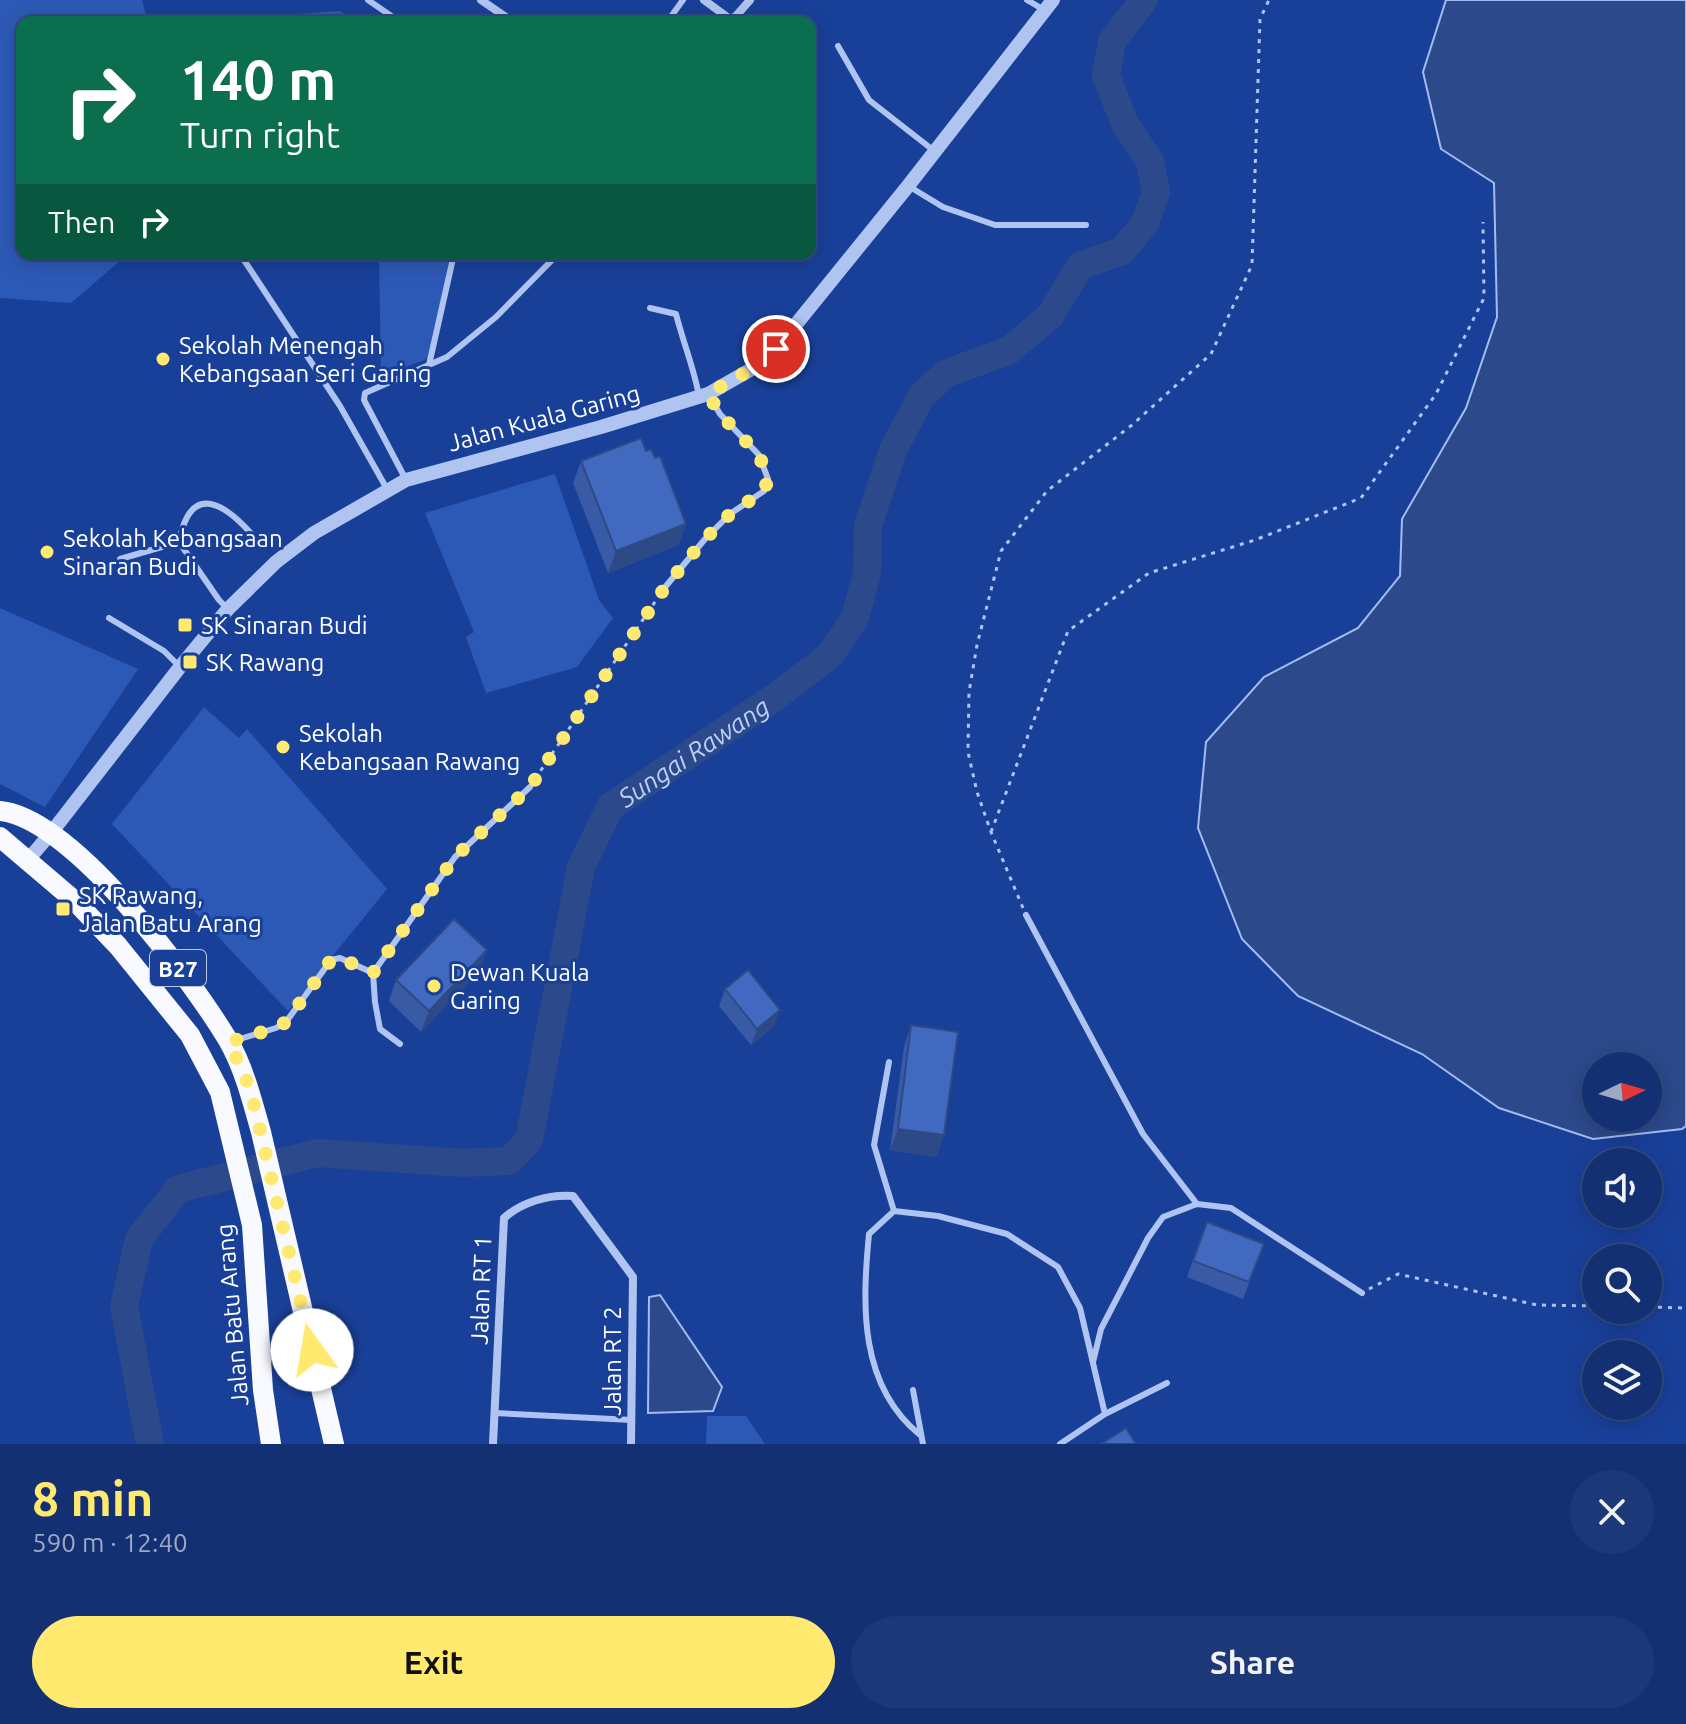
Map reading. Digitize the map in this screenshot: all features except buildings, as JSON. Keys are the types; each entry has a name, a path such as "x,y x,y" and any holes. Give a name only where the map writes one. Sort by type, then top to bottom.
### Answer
{"main road":[{"name":"B27","path":"0,811 14,813 51,833 101,877 188,980 229,1042 249,1086 334,1442"},
{"name":"Jalan Batu Arang","path":"0,837 75,901 118,946 190,1035 220,1092 252,1225 263,1390 271,1444"}],"street":[{"path":"481,0 504,16"},
{"path":"704,0 726,16"},
{"path":"736,16 750,0"},
{"name":"Jalan Kuala Garing","path":"27,861 228,609 276,562 314,533 406,480 601,427 704,395 750,370 776,349 1050,5"},
{"name":"Jalan RT 1","path":"493,1444 504,1218 516,1207 557,1195 573,1196 633,1277"},
{"name":"Jalan RT 2","path":"631,1444 633,1277"}],"lane":[{"path":"368,0 391,16"},
{"path":"1027,0 1050,5"},
{"path":"838,46 869,100 935,152"},
{"path":"908,186 943,207 995,225 1086,225"},
{"path":"244,260 340,406 387,489"},
{"path":"429,365 453,260"},
{"path":"406,480 364,400 365,393 447,357 486,326 552,260"},
{"path":"650,308 676,314 682,340 704,395 759,455 768,479 764,491 730,514 666,586"},
{"path":"228,609 179,542 182,527 191,511 208,503 223,507 255,538"},
{"path":"120,559 179,542"},
{"path":"109,618 164,651 180,667"},
{"path":"400,1044 380,1029 373,973 455,857 530,787"},
{"path":"1026,915 1143,1134 1197,1204"},
{"path":"229,1042 286,1022 331,960 340,958 373,973"},
{"path":"889,1062 874,1145 894,1211"},
{"path":"1093,1362 1101,1329 1148,1238 1163,1217 1197,1204 1231,1208 1362,1293"},
{"path":"920,1435 901,1420 885,1395 868,1346 863,1291 869,1234 894,1211 938,1216 1007,1234 1058,1267 1080,1308 1105,1414"},
{"path":"1060,1444 1105,1414 1167,1383"},
{"path":"913,1390 923,1444"},
{"path":"495,1413 632,1420"}],"path":[{"path":"1026,915 991,832 977,792 968,752 969,692 977,645 1001,551 1047,491 1132,425 1211,354 1252,265 1260,19 1269,0"},
{"path":"991,832 1068,631 1149,573 1255,540 1361,498 1436,394 1484,298 1483,222"},
{"path":"530,787 666,586"},
{"path":"1362,1293 1398,1274 1537,1305 1582,1306"},
{"path":"1662,1307 1686,1308"}],"shaded area":[{"path":"0,0 142,0 146,16 16,16 16,260 121,260 71,303 0,298"},
{"path":"1446,0 1686,0 1686,1126 1682,1129 1662,1131 1662,1052 1582,1052 1582,1132 1655,1132 1593,1139 1499,1108 1422,1054 1298,996 1242,939 1198,828 1206,742 1264,677 1358,628 1400,576 1402,519 1466,408 1497,317 1494,183 1441,149 1423,72"},
{"path":"340,11 348,16 294,16"},
{"path":"379,260 451,260 429,358 381,376"},
{"path":"555,474 599,600 613,618 577,667 486,693 466,637 474,632 425,513"},
{"path":"0,608 138,669 45,807 0,784"},
{"path":"204,707 239,738 247,729 387,889 288,1011 112,824"},
{"path":"660,1295 722,1387 713,1411 648,1413 649,1297"},
{"path":"707,1416 746,1416 765,1444 706,1444"}],"waterway":[{"name":"Sungai Rawang","path":"150,1444 124,1306 139,1239 178,1189 317,1153 463,1163 509,1161 529,1140 581,867 610,807 774,698 830,655 855,618 867,573 868,525 893,450 922,395 947,373 1008,351 1050,316 1080,266 1122,251 1145,223 1156,192 1150,161 1125,124 1106,75 1112,41 1144,0"}],"place":[{"name":"Sekolah Menengah Kebangsaan Seri Garing","path":"163,359"},
{"name":"Sekolah Kebangsaan Sinaran Budi","path":"47,552"},
{"name":"SK Sinaran Budi","path":"185,625"},
{"name":"SK Rawang","path":"190,662"},
{"name":"Sekolah Kebangsaan Rawang","path":"283,747"},
{"name":"SK Rawang, Jalan Batu Arang","path":"63,909"},
{"name":"Dewan Kuala Garing","path":"434,986"}],"route":[{"path":"312,1350 249,1086 229,1042 286,1022 331,960 340,958 367,973 373,973 455,857 530,787 666,586 730,514 764,491 768,479 759,455 720,414 708,394 750,370 776,349"}]}
